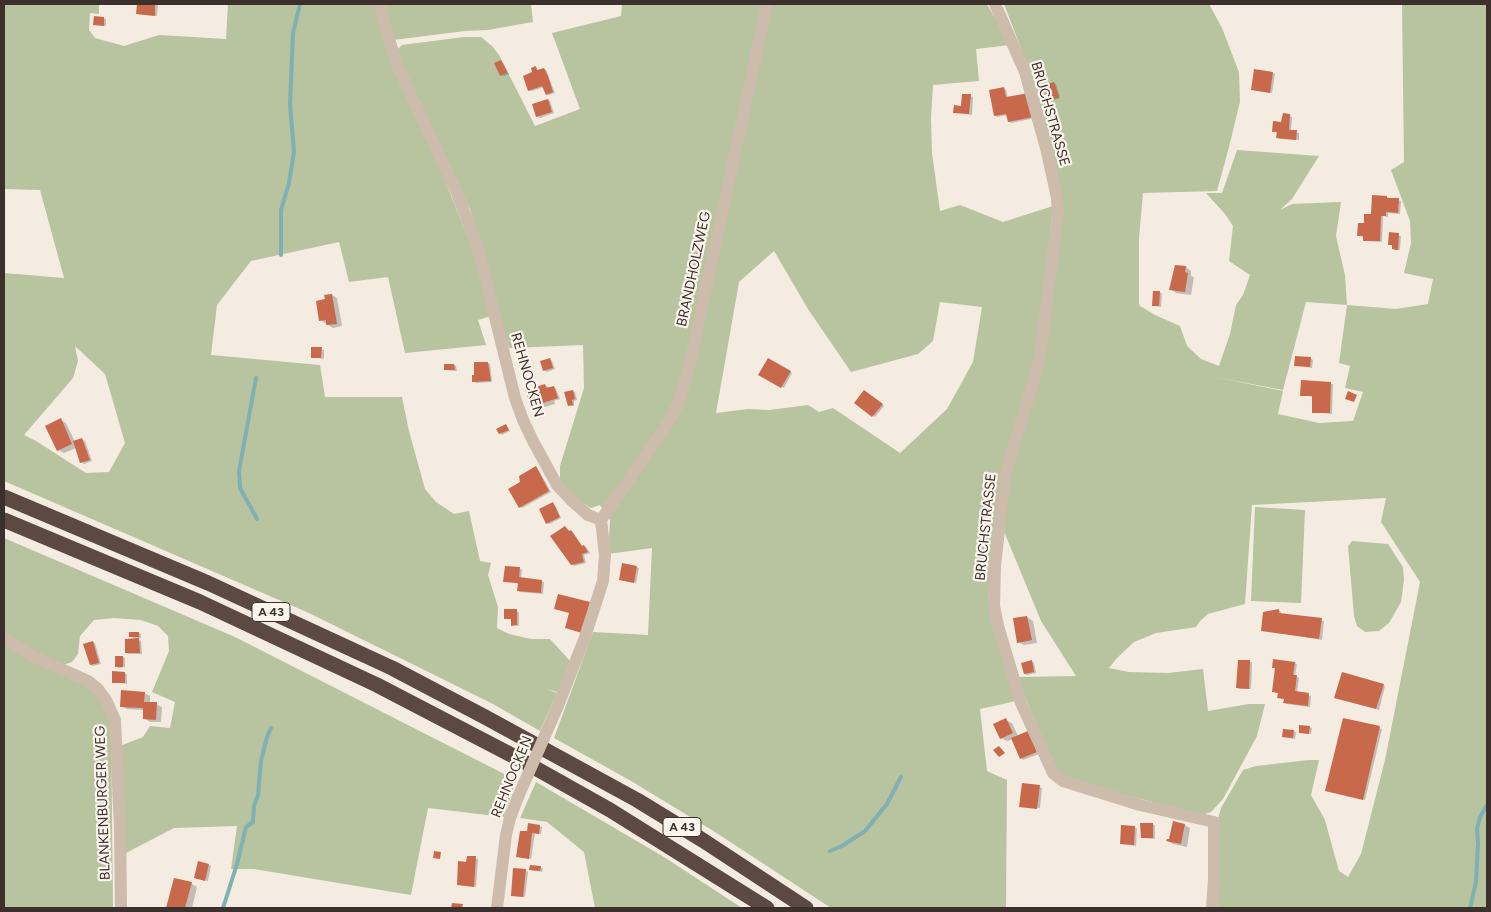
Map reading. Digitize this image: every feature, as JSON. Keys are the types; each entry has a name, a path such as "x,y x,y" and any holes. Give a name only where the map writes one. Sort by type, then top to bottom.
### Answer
{"highway":[{"name":"A 43","path":"4,497 208,584 392,668 485,716 637,800 704,841 806,908"},
{"name":"A 43","path":"4,520 200,602 377,685 514,756 610,810 767,908"}],"street":[{"name":"REHNOCKEN","path":"380,4 397,65 457,193 478,248 515,398 523,420 557,485 588,515 601,520 605,556 603,581 584,640 558,708 510,818 502,860 497,908"},
{"name":"BRANDHOLZWEG","path":"601,520 668,423 679,402 690,363 767,4"},
{"name":"BRUCHSTRASSE","path":"995,4 1025,72 1047,152 1057,198 1058,215 1039,362 1005,475 995,566 994,606 998,626 1021,703 1053,773 1063,781 1140,805 1214,822 1212,908"},
{"name":"BLANKENBURGER WEG","path":"4,638 34,656 88,681 98,689 106,700 115,720 120,828 121,908"}],"green space":[{"path":"4,4 99,4 99,14 90,13 89,30 95,38 124,46 159,35 226,39 228,4 375,4 472,248 491,316 478,320 486,345 405,353 388,277 349,282 339,242 251,261 217,305 211,355 320,365 325,397 402,397 425,489 436,502 454,514 469,511 480,561 491,563 488,575 498,607 497,628 509,634 531,639 550,639 571,662 557,692 546,689 557,693 540,731 493,704 309,613 4,481 4,273 64,278 40,190 4,189","holes":["75,346 105,374 125,443 109,472 86,473 24,435 73,378 78,361"]},
{"path":"384,4 531,4 533,22 488,30 393,40"},
{"path":"622,4 987,4 1010,45 976,49 979,81 933,85 931,118 932,153 940,211 960,205 1003,222 1053,206 1034,373 998,489 988,601 1016,701 980,709 987,771 1007,780 1006,908 831,908 715,832 631,781 554,738 593,632 648,635 652,548 608,554 610,520 600,505 591,508 571,496 560,481 560,466 584,388 583,345 509,348 470,209 404,73 398,49 402,45 464,37 481,37 499,55 535,126 580,109 552,33 621,16","holes":["774,251 808,309 851,372 918,354 933,341 940,302 982,307 973,362 947,409 900,453 833,408 819,412 808,405 769,410 748,409 716,413 739,282"]},
{"path":"1004,4 1209,4 1222,28 1239,72 1240,102 1217,191 1143,193 1139,238 1139,304 1155,315 1180,326 1187,346 1201,359 1219,366 1230,334 1236,305 1243,295 1250,275 1229,261 1233,226 1206,193 1222,193 1237,150 1319,156 1292,199 1280,210 1292,204 1341,202 1336,236 1345,275 1347,305 1396,309 1428,304 1433,279 1404,273 1411,243 1410,221 1391,170 1404,162 1402,4 1487,4 1487,908 1216,908 1217,822 1221,808 1243,770 1256,766 1319,760 1311,795 1325,820 1339,871 1348,877 1361,854 1385,760 1420,582 1381,522 1386,498 1252,505 1245,604 1208,614 1196,627 1156,633 1134,642 1109,668 1129,672 1168,673 1203,669 1208,711 1249,704 1265,704 1257,736 1223,799 1211,812 1201,815 1067,779 1053,765 1017,677 1076,676 1041,621 1003,529 1008,480 1043,362 1062,212 1030,72","holes":["1306,302 1347,305 1339,363 1350,366 1345,388 1363,392 1353,421 1319,423 1278,414 1283,391 1215,377 1283,390"]},
{"path":"1255,507 1305,510 1301,603 1251,601"},
{"path":"4,538 235,637 516,780 504,817 428,808 411,895 254,869 231,869 237,826 174,828 124,854 120,746 143,737 150,726 170,728 175,702 152,692 169,651 168,636 158,626 141,620 114,618 94,620 80,636 78,654 72,662 63,665 36,653 4,632"},
{"path":"1352,541 1388,544 1403,567 1404,580 1401,602 1389,623 1379,631 1365,632 1357,626 1354,616 1348,546"},
{"path":"4,641 86,684 99,698 111,722 113,908 4,908"},
{"path":"536,782 664,857 742,908 595,908 584,852 547,822 520,818"}],"building":[{"path":"137,4 155,4 155,16 136,14"},
{"path":"94,16 104,17 104,26 93,25"},
{"path":"501,60 507,72 500,76 494,63"},
{"path":"536,66 537,70 544,68 553,92 546,95 542,86 528,91 523,76 532,72 531,68"},
{"path":"1254,69 1273,72 1270,93 1251,90"},
{"path":"1054,82 1059,97 1048,101 1043,85"},
{"path":"1004,87 1006,97 1029,93 1033,117 1008,122 1006,114 994,116 989,90"},
{"path":"962,94 971,94 969,114 953,113 954,105 961,106"},
{"path":"548,99 552,112 536,117 532,104"},
{"path":"1283,113 1290,114 1289,130 1297,130 1296,140 1276,138 1277,132 1272,132 1273,121 1281,122"},
{"path":"1372,195 1399,198 1398,213 1386,212 1386,216 1381,216 1380,241 1363,241 1363,236 1357,236 1358,223 1364,223 1364,214 1371,214"},
{"path":"1389,232 1399,233 1398,250 1392,249 1392,245 1388,245"},
{"path":"1175,265 1186,266 1185,272 1188,273 1185,292 1169,290"},
{"path":"1153,291 1160,291 1159,306 1152,306"},
{"path":"332,294 337,324 326,325 326,320 319,321 316,301 325,299 324,295"},
{"path":"311,347 322,347 321,358 311,358"},
{"path":"1295,356 1311,357 1310,367 1294,366"},
{"path":"550,358 553,368 543,371 540,361"},
{"path":"768,358 791,371 781,388 758,375"},
{"path":"474,362 488,362 491,381 472,382"},
{"path":"444,364 454,364 455,370 444,370"},
{"path":"1301,380 1331,382 1330,413 1312,413 1312,396 1300,396"},
{"path":"545,384 546,388 554,386 558,398 531,407 525,390"},
{"path":"573,390 575,399 572,400 573,405 568,406 564,392"},
{"path":"864,390 883,404 872,417 854,403"},
{"path":"1348,391 1357,395 1354,402 1345,399"},
{"path":"61,418 72,444 57,451 45,426"},
{"path":"506,424 509,430 499,434 496,429"},
{"path":"82,438 90,460 80,463 73,441"},
{"path":"536,466 549,491 519,508 508,489 520,482 519,476"},
{"path":"553,502 560,517 546,524 539,509"},
{"path":"565,526 569,531 571,530 588,552 582,554 584,562 571,565 550,536"},
{"path":"622,563 637,566 634,583 619,580"},
{"path":"505,566 520,567 519,577 542,580 541,593 517,591 518,583 503,582"},
{"path":"558,594 590,602 582,633 565,628 569,613 554,609"},
{"path":"504,609 517,609 517,625 511,626 511,619 504,619"},
{"path":"1279,609 1279,613 1322,618 1319,639 1261,631 1263,612"},
{"path":"1027,616 1032,640 1017,643 1013,618"},
{"path":"129,632 139,632 139,637 129,637"},
{"path":"139,638 140,653 125,653 125,639"},
{"path":"93,641 99,663 90,665 83,644"},
{"path":"115,656 123,656 123,667 115,667"},
{"path":"1273,659 1295,662 1293,675 1297,675 1295,691 1309,693 1308,706 1283,703 1284,699 1277,698 1278,693 1272,692 1275,668 1272,668"},
{"path":"1032,660 1034,672 1024,674 1021,663"},
{"path":"1238,660 1250,660 1249,689 1236,688"},
{"path":"112,671 125,672 125,683 112,683"},
{"path":"1342,672 1384,684 1376,709 1334,698"},
{"path":"121,690 145,692 144,702 157,702 156,720 143,719 143,708 120,707"},
{"path":"1006,718 1013,733 1000,739 993,724"},
{"path":"1343,718 1380,726 1363,800 1325,791"},
{"path":"1299,725 1310,726 1309,734 1299,733"},
{"path":"1283,729 1294,730 1293,738 1282,737"},
{"path":"1028,731 1037,752 1020,759 1011,738"},
{"path":"999,746 1005,753 999,757 993,750"},
{"path":"1022,783 1040,785 1037,809 1019,807"},
{"path":"1173,821 1185,824 1181,844 1166,841 1169,839"},
{"path":"528,823 540,825 539,834 532,833 529,859 516,857 520,831 527,831"},
{"path":"1140,823 1153,823 1153,838 1141,838"},
{"path":"1121,825 1135,826 1134,845 1120,844"},
{"path":"434,851 441,852 440,859 433,858"},
{"path":"467,856 476,856 474,887 457,885 458,861 466,862"},
{"path":"198,861 209,864 205,881 194,878"},
{"path":"530,865 541,866 540,871 529,870"},
{"path":"513,868 526,869 523,897 511,896"},
{"path":"174,878 192,882 185,908 166,908"},
{"path":"452,903 463,904 462,908 451,908"}],"waterway":[{"path":"281,255 281,210 289,183 294,152 290,105 293,33 300,4"},
{"path":"256,378 239,471 240,488 257,519"},
{"path":"223,908 246,827 253,822 261,761 271,728"},
{"path":"830,851 842,846 865,831 887,804 901,777"},
{"path":"1470,908 1476,882 1477,829 1480,817 1487,805"}]}
